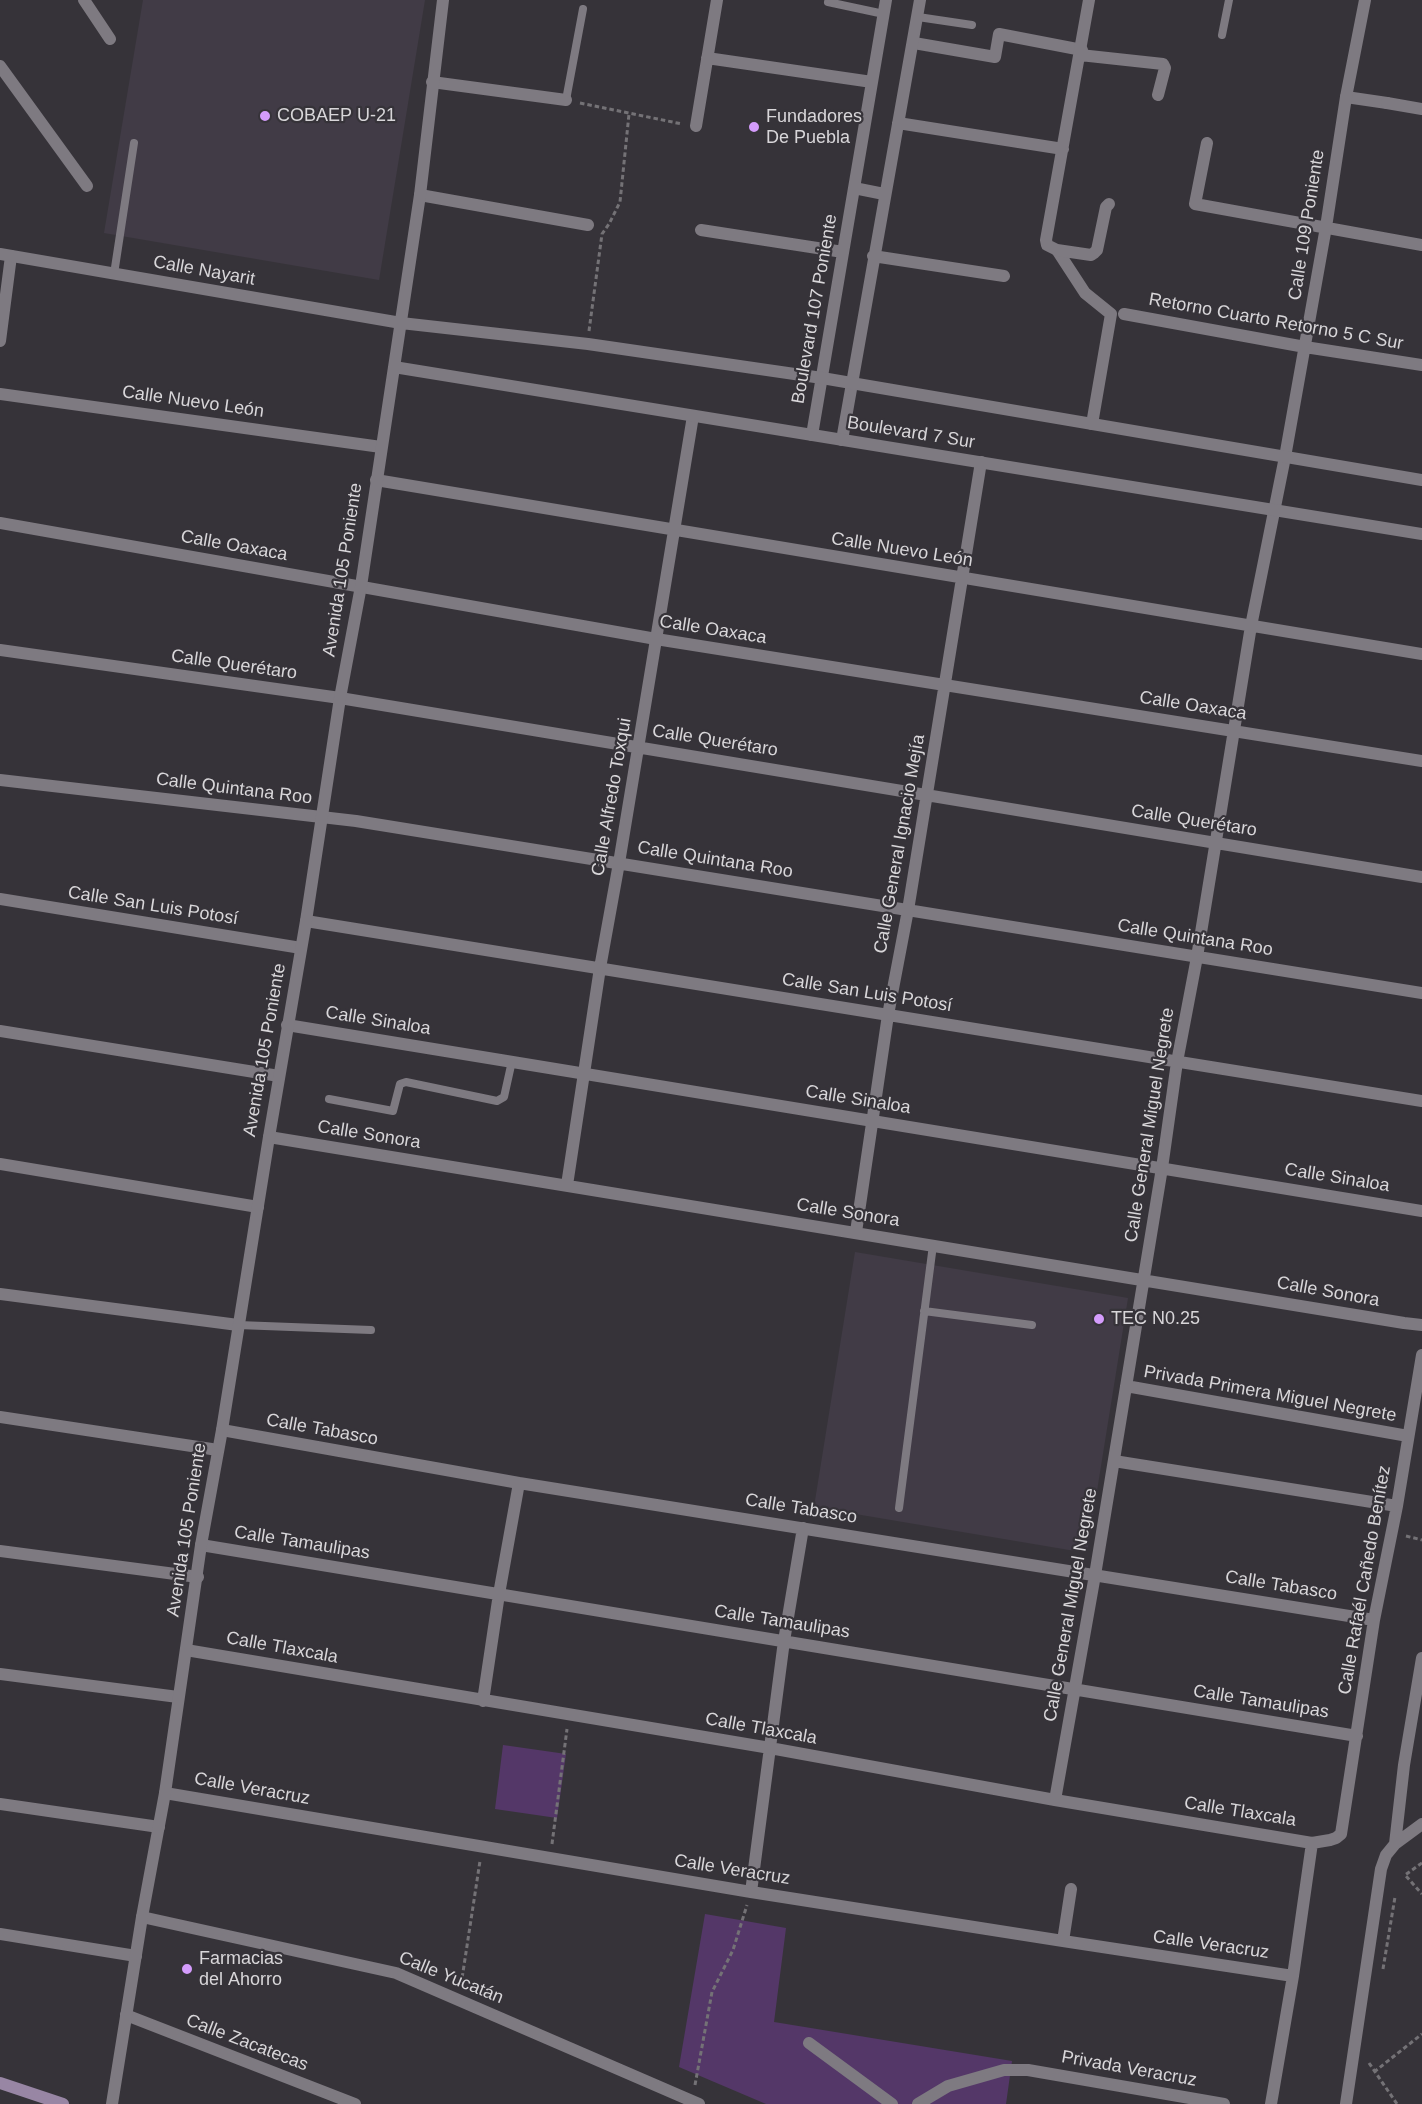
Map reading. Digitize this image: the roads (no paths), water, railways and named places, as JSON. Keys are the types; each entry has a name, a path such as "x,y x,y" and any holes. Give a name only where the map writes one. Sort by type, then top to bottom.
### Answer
{"main road":[{"path":"0,2083 63,2104"}],"street":[{"path":"84,0 110,39"},
{"name":"Avenida 105 Poniente","path":"112,2104 142,1917 165,1793 201,1545 306,921 340,698 361,586 420,195 443,0"},
{"path":"696,126 717,0"},
{"name":"Boulevard 107 Poniente","path":"812,435 886,0"},
{"path":"842,440 920,0"},
{"path":"1089,0 1046,240 1085,293 1111,314 1092,424"},
{"name":"Calle 109 Poniente","path":"1285,457 1326,227 1346,97 1365,0"},
{"path":"914,44 995,57 999,34 1081,52 1163,64 1165,68 1158,94"},
{"path":"706,58 872,82"},
{"path":"0,66 87,186"},
{"path":"432,82 566,100"},
{"path":"1346,97 1422,109"},
{"path":"898,123 1063,149"},
{"path":"1207,143 1196,204 1422,245"},
{"path":"854,188 884,194"},
{"path":"420,195 588,225"},
{"path":"1052,247 1094,254 1097,250 1106,207 1109,204"},
{"path":"701,230 843,252"},
{"path":"0,341 5,255"},
{"name":"Calle Nayarit","path":"5,255 401,323"},
{"path":"873,256 1004,276"},
{"name":"Retorno Cuarto Retorno 5 C Sur","path":"1124,314 1305,347 1422,365"},
{"path":"401,323 588,344 822,378 1422,480"},
{"name":"Boulevard 7 Sur","path":"394,367 1422,534"},
{"name":"Calle Nuevo León","path":"0,394 381,447"},
{"name":"Calle Alfredo Toxqui","path":"567,1185 600,968 693,416"},
{"name":"Calle General Miguel Negrete","path":"1055,1800 1114,1461 1177,1062 1197,957 1233,731 1251,626 1285,457"},
{"name":"Calle General Ignacio Mejía","path":"856,1232 888,1015 908,910 981,462"},
{"name":"Calle Nuevo León","path":"376,480 1422,654"},
{"name":"Calle Oaxaca","path":"0,523 656,639 1422,761"},
{"name":"Calle Querétaro","path":"0,650 340,698 1422,877"},
{"name":"Calle Quintana Roo","path":"0,780 322,817 1422,993"},
{"name":"Calle San Luis Potosí","path":"0,899 301,948"},
{"name":"Calle San Luis Potosí","path":"306,921 1422,1101"},
{"name":"Calle Sinaloa","path":"287,1025 1422,1210"},
{"path":"0,1031 279,1076"},
{"name":"Calle Sonora","path":"269,1137 1422,1325"},
{"path":"0,1164 258,1207"},
{"path":"0,1294 238,1325"},
{"name":"Calle Rafaél Cañedo Benítez","path":"1330,1840 1341,1834 1374,1620 1397,1506 1422,1355"},
{"name":"Privada Primera Miguel Negrete","path":"1126,1386 1408,1436"},
{"path":"0,1417 218,1450"},
{"name":"Calle Tabasco","path":"222,1430 519,1483 1374,1620"},
{"path":"1114,1461 1397,1506"},
{"path":"483,1701 519,1483"},
{"path":"751,1892 784,1641 803,1528"},
{"name":"Calle Tamaulipas","path":"201,1545 1357,1736"},
{"path":"0,1551 198,1577"},
{"name":"Calle Tlaxcala","path":"186,1650 770,1748 1055,1800 1312,1843 1330,1840"},
{"path":"1395,1844 1404,1765 1422,1658"},
{"path":"0,1674 178,1697"},
{"name":"Calle Veracruz","path":"165,1793 751,1892 1293,1976"},
{"path":"0,1804 159,1827"},
{"path":"1346,2104 1381,1869 1386,1855 1395,1844 1422,1824"},
{"path":"1271,2104 1293,1976 1312,1843"},
{"path":"1063,1941 1071,1889"},
{"name":"Calle Yucatán","path":"142,1917 396,1973 459,1998 696,2103"},
{"path":"0,1934 136,1956"},
{"name":"Calle Zacatecas","path":"126,2015 355,2104"},
{"path":"809,2043 892,2104"},
{"name":"Privada Veracruz","path":"918,2104 948,2085 1004,2070 1028,2070 1224,2104"}],"lane":[{"path":"1222,35 1229,0"},
{"path":"828,2 884,14"},
{"path":"566,100 583,9"},
{"path":"918,17 972,25"},
{"path":"114,274 134,143"},
{"path":"329,1099 390,1112 395,1108 400,1084 406,1082 497,1101 504,1097 512,1062"},
{"path":"899,1508 933,1245"},
{"path":"924,1311 1032,1325"},
{"path":"238,1325 371,1330"}],"place":[{"name":"COBAEP U-21","path":"265,116"},
{"name":"Fundadores De Puebla","path":"754,127"},
{"name":"TEC N0.25","path":"1099,1319"},
{"name":"Farmacias del Ahorro","path":"187,1969"}]}
